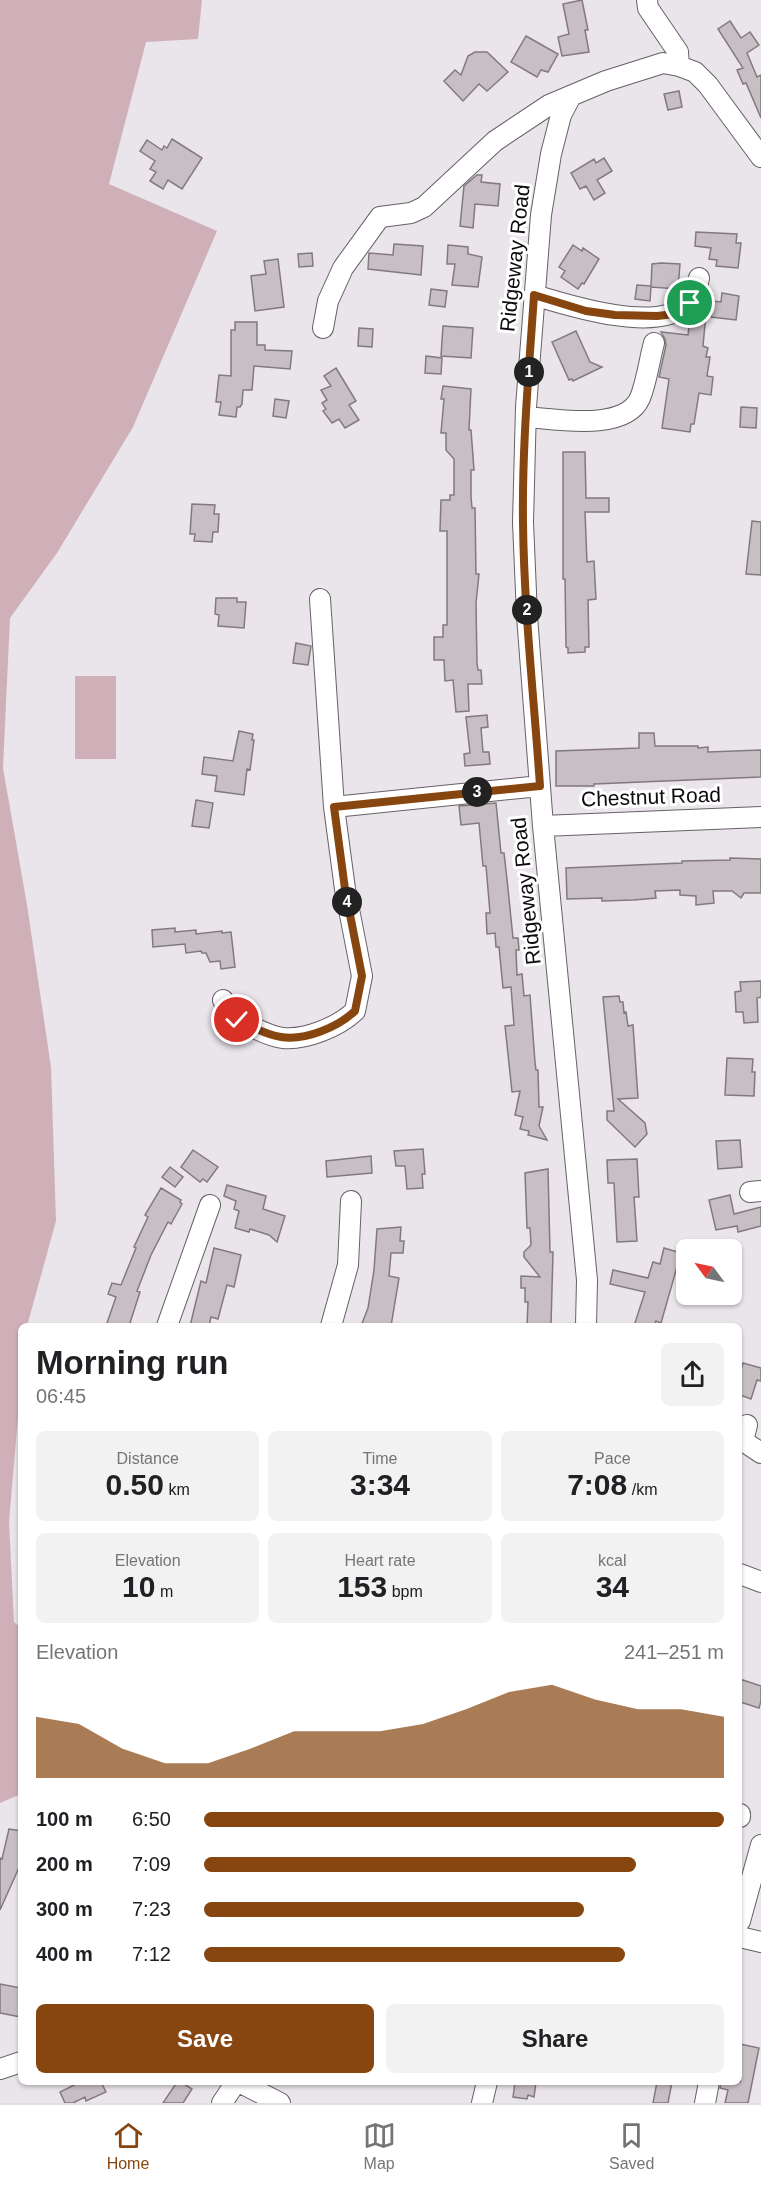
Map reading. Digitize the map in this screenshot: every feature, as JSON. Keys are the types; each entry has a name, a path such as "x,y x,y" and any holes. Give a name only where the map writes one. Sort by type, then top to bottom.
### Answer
{"street":[{"path":"646,0 648,8 678,52 679,66"},
{"path":"323,328 328,301 343,268 380,217 411,213 424,207 495,141 549,105 606,81 663,63 695,72 708,85 761,157"},
{"name":"Ridgeway Road","path":"571,96 561,116 551,154 541,215 526,417 523,522 527,616 543,826 587,1280 586,1323"},
{"path":"534,295 586,311 615,315 657,316 675,314 690,303 696,292 699,278"},
{"path":"526,417 584,421 616,418 629,412 639,399 654,343"},
{"path":"223,1000 227,1012 237,1020 283,1038 323,1030 355,1011 362,976 345,889 334,807 320,599"},
{"path":"334,807 540,786"},
{"name":"Chestnut Road","path":"543,826 761,817"},
{"path":"332,1323 348,1265 351,1201"},
{"path":"168,1323 210,1206"},
{"path":"747,1425 743,1441 761,1453"},
{"path":"742,1575 761,1582"},
{"path":"742,1905 761,1845"},
{"path":"742,1937 761,1942"},
{"path":"0,2069 18,2063"},
{"path":"222,2103 235,2085"},
{"path":"243,2085 280,2103"},
{"path":"482,2103 486,2085"},
{"path":"705,2103 708,2085"}],"shaded area":[{"path":"0,0 202,0 198,39 146,42 109,184 217,231 133,427 57,553 10,618 3,768 27,905 51,1067 56,1221 28,1323 18,1323 18,1417 9,1522 14,1622 18,1625 18,1795 0,1803"},
{"path":"75,676 116,676 116,759 75,759"}],"building":[{"path":"582,0 588,30 585,30 589,52 562,56 558,37 569,34 563,4"},
{"path":"730,21 741,38 750,32 759,45 747,53 757,77 761,75 761,118 746,83 743,84 737,70 743,68 718,29"},
{"path":"526,36 558,54 548,72 541,70 537,77 511,62"},
{"path":"475,52 487,52 508,72 487,91 479,84 463,101 444,81 455,70 461,75 468,56"},
{"path":"679,91 682,107 668,110 664,94"},
{"path":"172,139 202,158 182,189 168,180 163,189 150,181 156,172 150,169 155,161 140,151 147,140 162,150 164,146 167,148"},
{"path":"604,158 612,171 597,180 605,193 594,200 586,186 580,189 571,173 594,159 596,163"},
{"path":"477,175 482,175 481,182 500,184 498,206 475,204 473,228 460,226 464,186"},
{"path":"696,232 737,234 736,243 741,243 738,268 716,266 717,260 709,259 711,248 695,246"},
{"path":"394,244 423,246 421,275 368,269 369,253 393,255"},
{"path":"448,245 468,247 468,254 482,257 478,287 452,285 455,264 447,264"},
{"path":"573,245 582,251 583,248 599,259 584,284 582,283 578,289 561,277 565,271 559,267"},
{"path":"312,253 313,266 299,267 298,254"},
{"path":"278,259 284,307 255,311 251,276 266,274 264,261"},
{"path":"652,264 680,264 678,289 651,287 650,301 635,299 637,285 651,286"},
{"path":"431,289 447,291 445,307 429,305"},
{"path":"722,293 739,296 736,320 711,317 713,301 721,302"},
{"path":"696,313 706,313 703,346 708,348 706,357 710,357 707,376 713,377 711,395 699,393 694,424 691,424 690,432 662,428 669,379 659,377 666,345 661,332 688,335 690,317"},
{"path":"235,322 257,322 257,345 265,345 265,350 292,351 290,369 254,366 252,390 243,390 242,404 237,407 236,417 219,415 221,402 216,402 219,375 231,376 231,330 235,330"},
{"path":"443,326 473,328 471,358 441,356"},
{"path":"359,328 373,329 372,347 358,346"},
{"path":"576,331 590,362 602,367 573,381 569,380 552,342"},
{"path":"426,356 442,358 441,374 425,373"},
{"path":"336,368 356,401 349,405 359,420 345,428 339,419 332,423 323,411 326,409 322,403 327,400 321,390 331,386 324,376"},
{"path":"443,386 471,389 469,430 471,430 474,470 471,470 471,497 472,508 475,508 476,574 479,574 476,603 477,663 478,670 481,670 482,684 468,684 469,711 456,712 453,680 445,681 444,660 434,660 434,637 443,637 443,625 447,625 447,531 440,531 441,500 450,500 450,495 454,495 454,459 446,450 446,433 441,433"},
{"path":"275,399 289,401 286,418 273,416"},
{"path":"741,407 757,408 756,428 740,427"},
{"path":"563,452 585,452 586,498 609,498 609,512 585,512 587,562 594,561 596,599 588,600 589,647 585,647 585,652 568,653 566,647 565,579 563,579"},
{"path":"192,504 215,505 214,514 219,514 218,532 213,532 212,542 194,541 195,534 190,534"},
{"path":"752,521 761,522 761,575 746,574"},
{"path":"216,598 237,598 237,602 246,602 244,628 218,626 219,615 215,614"},
{"path":"296,643 311,646 308,665 293,663"},
{"path":"487,715 488,727 481,728 483,752 489,752 490,764 465,766 464,754 470,753 466,717"},
{"path":"239,731 253,734 252,740 254,740 244,795 215,791 217,776 202,774 204,757 233,761"},
{"path":"639,733 654,733 655,746 708,747 708,752 761,750 761,777 556,786 556,751 639,748"},
{"path":"196,800 213,803 209,828 192,826"},
{"path":"496,803 513,938 518,938 517,975 522,974 524,996 530,995 535,1062 536,1070 538,1070 539,1107 543,1107 539,1126 547,1140 528,1135 529,1131 520,1129 523,1117 515,1115 520,1091 512,1092 505,1026 514,1025 511,987 503,988 499,947 496,947 495,933 487,934 486,913 490,913 479,823 461,825 459,806"},
{"path":"730,858 761,859 761,893 744,893 741,898 732,891 713,891 714,903 696,905 696,896 680,895 680,890 655,891 656,898 634,900 567,899 566,868 682,863 682,861 730,860"},
{"path":"175,928 175,932 196,930 196,934 231,932 235,967 221,969 220,961 210,962 206,953 201,951 186,953 185,944 153,947 152,930"},
{"path":"761,981 761,997 757,998 758,1022 744,1023 743,1012 736,1012 735,992 741,991 740,982"},
{"path":"619,996 620,1002 623,1002 624,1013 626,1012 628,1026 633,1025 638,1098 618,1099 645,1123 647,1134 635,1147 607,1120 607,1111 614,1111 603,997"},
{"path":"727,1058 753,1059 754,1096 725,1095"},
{"path":"740,1140 742,1167 718,1169 716,1141"},
{"path":"423,1149 425,1174 422,1174 423,1188 407,1189 405,1166 396,1166 394,1151"},
{"path":"193,1150 218,1167 207,1182 203,1179 200,1182 181,1167"},
{"path":"371,1156 372,1173 327,1177 326,1161"},
{"path":"637,1159 639,1197 634,1197 637,1241 617,1242 614,1183 608,1183 607,1160"},
{"path":"170,1167 183,1177 175,1187 162,1177"},
{"path":"548,1169 550,1252 553,1252 551,1323 527,1323 528,1302 525,1302 525,1288 521,1288 521,1276 540,1277 524,1257 524,1252 531,1245 530,1228 527,1228 525,1173"},
{"path":"227,1185 266,1196 263,1209 285,1216 277,1242 269,1235 250,1229 249,1232 235,1228 239,1211 234,1209 236,1201 224,1196"},
{"path":"161,1188 181,1200 182,1204 171,1224 168,1222 151,1255 137,1291 140,1292 130,1323 107,1323 116,1297 108,1294 112,1283 121,1285 136,1248 134,1247 148,1217 145,1215"},
{"path":"730,1195 734,1214 761,1207 761,1226 738,1232 737,1226 716,1230 709,1200"},
{"path":"401,1227 400,1241 404,1241 403,1253 391,1253 389,1276 399,1278 392,1323 362,1323 368,1308 374,1270 377,1229"},
{"path":"214,1248 241,1255 234,1287 227,1285 218,1319 211,1317 210,1323 191,1323 201,1281 206,1283"},
{"path":"664,1248 676,1252 676,1270 661,1323 656,1321 655,1323 635,1323 645,1292 610,1284 613,1270 648,1278 653,1262 660,1264"},
{"path":"743,1363 761,1368 761,1381 757,1380 751,1399 742,1396"},
{"path":"742,1680 761,1686 759,1708 742,1703"},
{"path":"9,1829 18,1830 18,1870 0,1910 0,1858 2,1859"},
{"path":"0,1984 18,1987 18,2016 0,2013"},
{"path":"742,2044 759,2048 748,2103 725,2103 728,2090 720,2088 720,2085 742,2085"},
{"path":"74,2085 102,2085 106,2092 86,2101 85,2097 73,2103 65,2103 60,2092"},
{"path":"175,2085 186,2085 192,2089 183,2103 163,2103"},
{"path":"515,2085 536,2085 534,2097 528,2095 527,2099 513,2097"},
{"path":"656,2085 671,2085 668,2103 653,2103"}],"route":[{"path":"237,1020 283,1038 323,1030 355,1011 362,976 345,889 334,807 540,786 527,616 523,522 526,407 534,295 586,311 615,315 675,314 690,303"}]}
